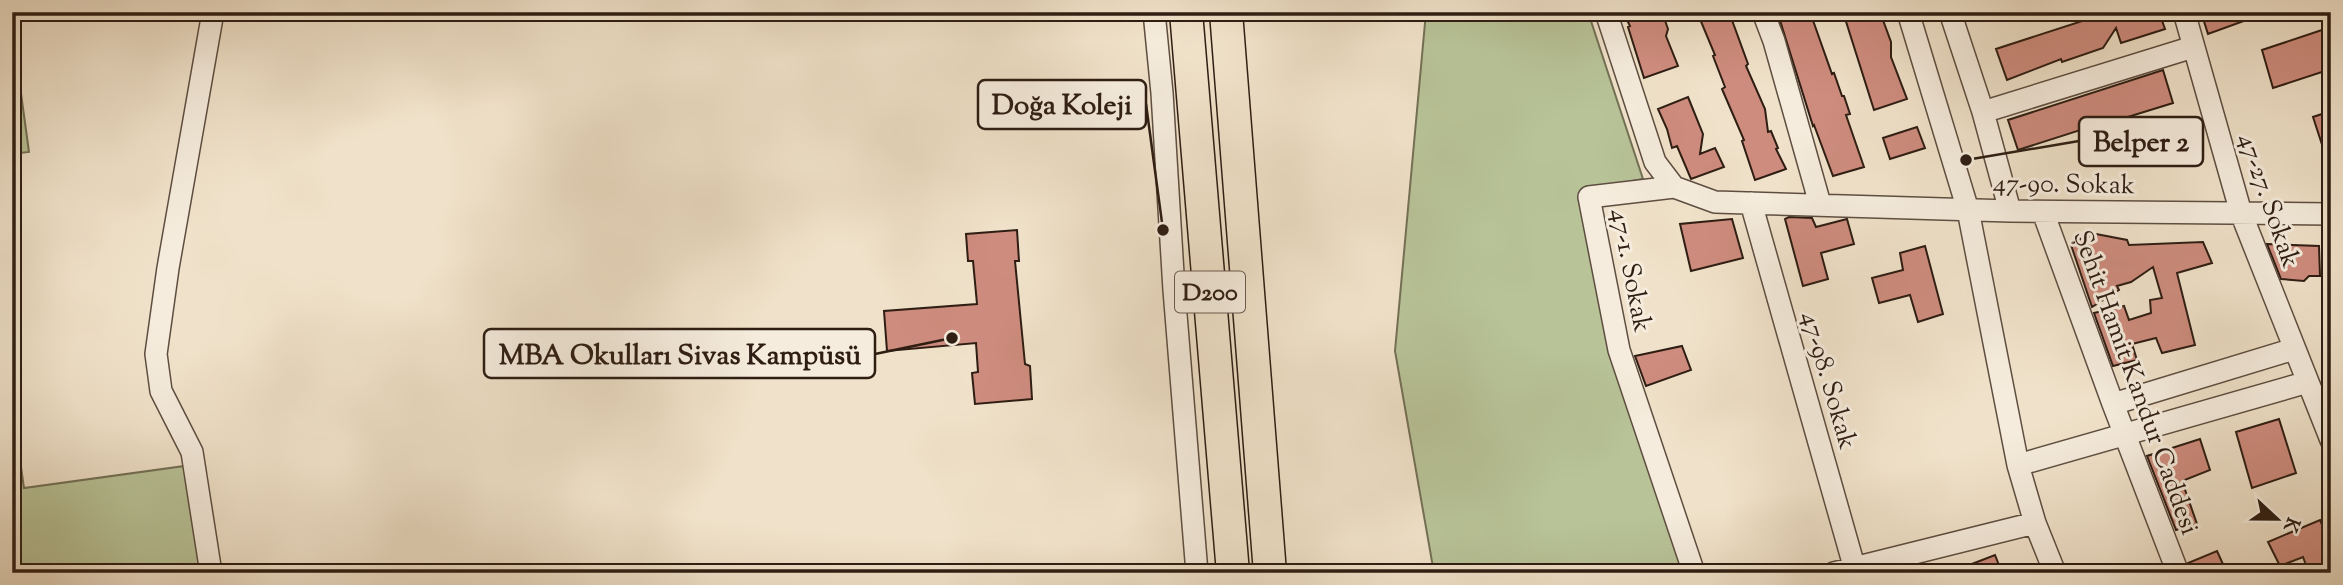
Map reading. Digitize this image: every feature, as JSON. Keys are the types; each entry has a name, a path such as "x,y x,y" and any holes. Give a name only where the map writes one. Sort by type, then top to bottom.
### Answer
{"highway":[{"name":"D200","path":"1186,12 1233,573"},
{"name":"D200","path":"1226,12 1270,573"}],"street":[{"path":"211,573 192,452 161,391 156,354 168,268 214,12"},
{"path":"1154,12 1197,573"},
{"path":"1606,12 1655,162 1674,187"},
{"path":"1763,12 1774,41 1820,204"},
{"path":"1908,12 1968,210 2018,465 2035,523 2055,573"},
{"path":"1950,12 1983,112 2010,211"},
{"name":"47-27. Sokak","path":"2184,12 2241,213 2331,440"},
{"path":"1983,112 2193,47"},
{"name":"47-90. Sokak","path":"1674,187 1715,202 2043,212 2331,214"},
{"name":"47-1. Sokak","path":"1674,187 1589,197 1619,350 1695,573"},
{"name":"47-98. Sokak","path":"1751,203 1848,571"},
{"name":"Şehit Hamit Kandur Caddesi","path":"2043,212 2178,573"},
{"path":"2113,404 2294,349"},
{"path":"2018,465 2308,382"},
{"path":"1848,571 2035,523"}],"green space":[{"path":"1426,12 1588,12 1643,179 1581,191 1686,573 1434,573 1395,351"},
{"path":"20,86 29,152 12,154 12,87"},
{"path":"12,405 24,488 192,465 206,573 12,573"}],"building":[{"path":"1623,12 1662,12 1668,29 1666,36 1678,66 1644,78 1628,27 1630,26"},
{"path":"1697,12 1729,12 1748,64 1746,66 1765,109 1768,132 1771,131 1786,169 1755,180 1742,141 1744,140 1722,89 1725,87 1713,56 1715,55"},
{"path":"1810,12 1832,74 1834,73 1844,96 1850,114 1846,115 1864,167 1833,176 1813,126 1778,14"},
{"path":"1843,12 1880,12 1891,42 1891,57 1907,99 1874,110"},
{"path":"2110,12 2159,12 2165,29 2121,43 2116,28 2103,48 2062,62 2061,59 2007,80 1996,49"},
{"path":"2201,12 2263,12 2263,14 2208,34"},
{"path":"2331,27 2331,69 2273,88 2262,50"},
{"path":"2163,70 2173,103 2018,150 2008,120"},
{"path":"1688,97 1703,134 1700,154 1715,148 1724,167 1691,179 1677,146 1672,148 1658,109"},
{"path":"2331,111 2331,163 2328,163 2313,117"},
{"path":"1917,127 1925,148 1890,159 1883,138"},
{"path":"1812,218 1816,227 1847,219 1854,244 1821,253 1828,279 1803,286 1785,219"},
{"path":"1732,219 1743,258 1691,271 1680,224"},
{"path":"1017,230 1019,261 1015,261 1025,364 1030,366 1032,399 975,404 972,373 978,372 976,343 887,351 884,311 977,304 973,261 968,261 966,234"},
{"path":"2096,234 2127,240 2129,245 2203,242 2212,263 2177,273 2195,345 2162,353 2156,338 2132,344 2137,360 2113,366 2094,313 2124,306 2129,320 2151,313 2150,300 2162,298 2153,267 2131,282 2117,286 2119,290 2092,307 2070,242"},
{"path":"2267,244 2319,246 2320,276 2309,276 2304,281 2281,279"},
{"path":"1925,246 1943,314 1918,322 1910,295 1879,303 1872,278 1903,270 1900,253"},
{"path":"1682,346 1691,370 1646,386 1635,356"},
{"path":"2279,419 2296,473 2252,488 2236,432"},
{"path":"2200,439 2210,470 2182,481 2197,524 2176,530 2147,456"},
{"path":"2320,520 2331,545 2331,573 2309,573 2303,557 2280,566 2268,542"},
{"path":"2217,551 2227,573 2191,573 2188,563"},
{"path":"1995,555 2002,573 1951,573 1951,572"}],"place":[{"name":"Belper 2","path":"1966,160"},
{"name":"Doğa Koleji","path":"1163,230"},
{"name":"MBA Okulları Sivas Kampüsü","path":"952,338"}]}
